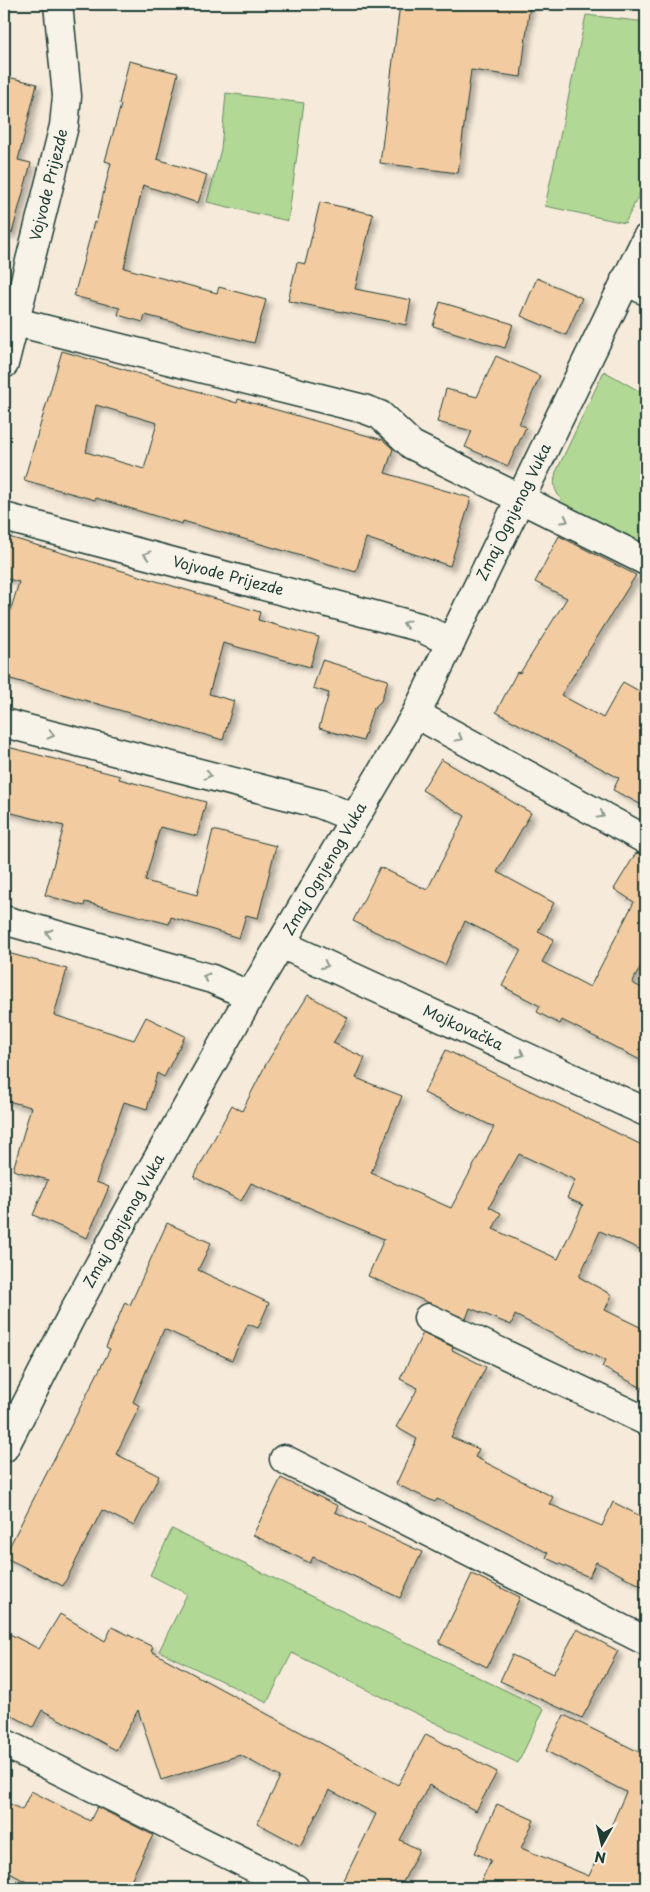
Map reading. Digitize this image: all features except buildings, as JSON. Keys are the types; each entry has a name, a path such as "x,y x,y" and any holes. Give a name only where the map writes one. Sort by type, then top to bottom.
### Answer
{"street":[{"name":"Vojvode Prijezde","path":"4,364 9,320 64,126 67,96 58,4"},
{"name":"Zmaj Ognjenog Vuka","path":"4,1448 78,1302 250,996 416,714 522,498 636,285 646,239"},
{"path":"9,320 364,409 380,415 412,445 646,561"},
{"name":"Vojvode Prijezde","path":"4,516 410,625 451,642"},
{"path":"416,714 646,840"},
{"path":"4,722 320,804 354,818"},
{"path":"4,920 212,979 250,996"},
{"name":"Mojkovačka","path":"281,944 646,1112"},
{"path":"428,1318 646,1421"},
{"path":"284,1459 646,1641"},
{"path":"4,1743 295,1888"}],"green space":[{"path":"586,15 646,22 646,181 625,223 545,206"},
{"path":"226,93 304,103 288,221 207,202 221,149"},
{"path":"604,371 646,395 646,549 558,506 561,499 555,487 556,472"},
{"path":"172,1529 544,1709 518,1763 292,1653 267,1703 159,1651 187,1594 150,1575"}]}
